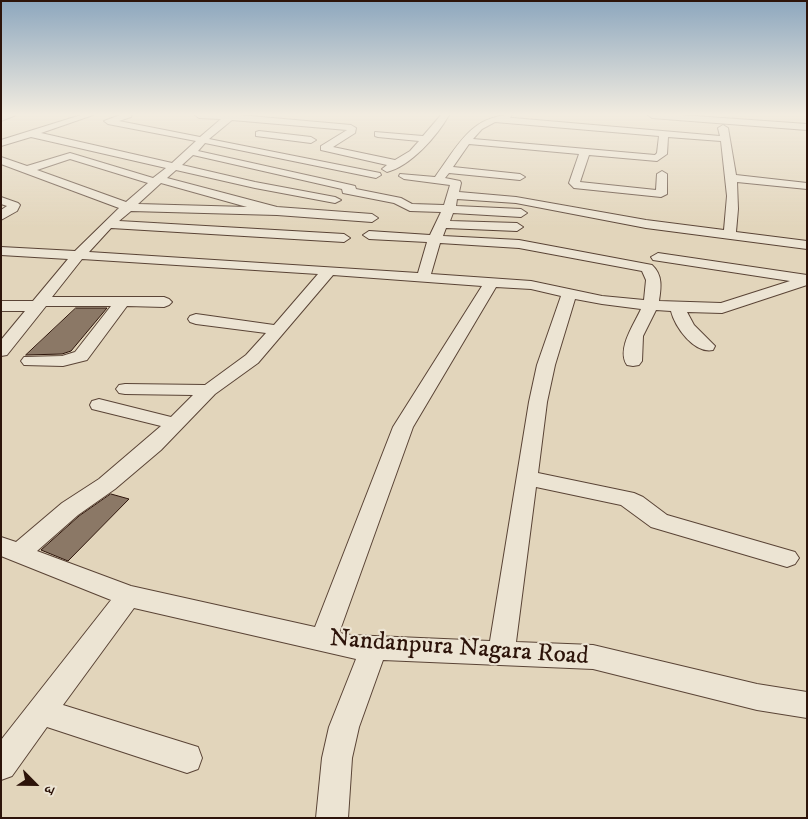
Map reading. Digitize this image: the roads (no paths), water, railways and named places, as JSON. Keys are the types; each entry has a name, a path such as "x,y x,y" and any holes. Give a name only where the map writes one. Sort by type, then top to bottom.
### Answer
{"street":[{"path":"121,153 274,189 335,200"},
{"path":"1,350 41,304 78,255 108,224 189,153"},
{"path":"195,153 397,200 407,207 521,213"},
{"path":"269,153 376,175"},
{"path":"348,153 398,164"},
{"path":"316,214 349,189 398,164 414,153"},
{"path":"438,181 459,153"},
{"path":"585,153 574,183 578,186 661,194 662,174"},
{"path":"600,153 657,158 662,153"},
{"path":"727,153 731,178 733,216 729,236"},
{"path":"26,170 70,156 276,211"},
{"path":"1,160 128,207 276,211 372,218"},
{"path":"446,170 520,177"},
{"path":"404,176 456,183 449,209 435,238 423,278"},
{"path":"731,178 807,186"},
{"path":"452,196 516,200 557,209 729,236 807,245"},
{"path":"1,200 14,205 13,208 1,216"},
{"path":"108,224 344,238"},
{"path":"442,224 517,227"},
{"path":"369,235 519,244 647,268 654,276 650,305 638,328 634,341 634,360"},
{"path":"1,251 531,285 569,294 650,305 722,308 769,291 786,288 807,279"},
{"path":"658,257 807,279"},
{"path":"10,549 107,484 154,445 209,390 252,359 329,271"},
{"path":"323,641 403,427 492,282"},
{"path":"501,654 540,393 546,366 569,294"},
{"path":"30,360 64,361 82,356 122,302"},
{"path":"1,306 164,302"},
{"path":"678,306 679,317 682,323 707,346"},
{"path":"196,319 278,330"},
{"path":"125,389 209,390"},
{"path":"99,405 176,424"},
{"path":"527,478 626,498 635,502 659,521 787,558"},
{"name":"Nandanpura Nagara Road","path":"10,549 128,596 351,647 593,657 757,698 807,705"},
{"path":"1,765 128,596"},
{"path":"332,818 337,758 344,727 374,648"},
{"path":"42,712 187,758"}]}
